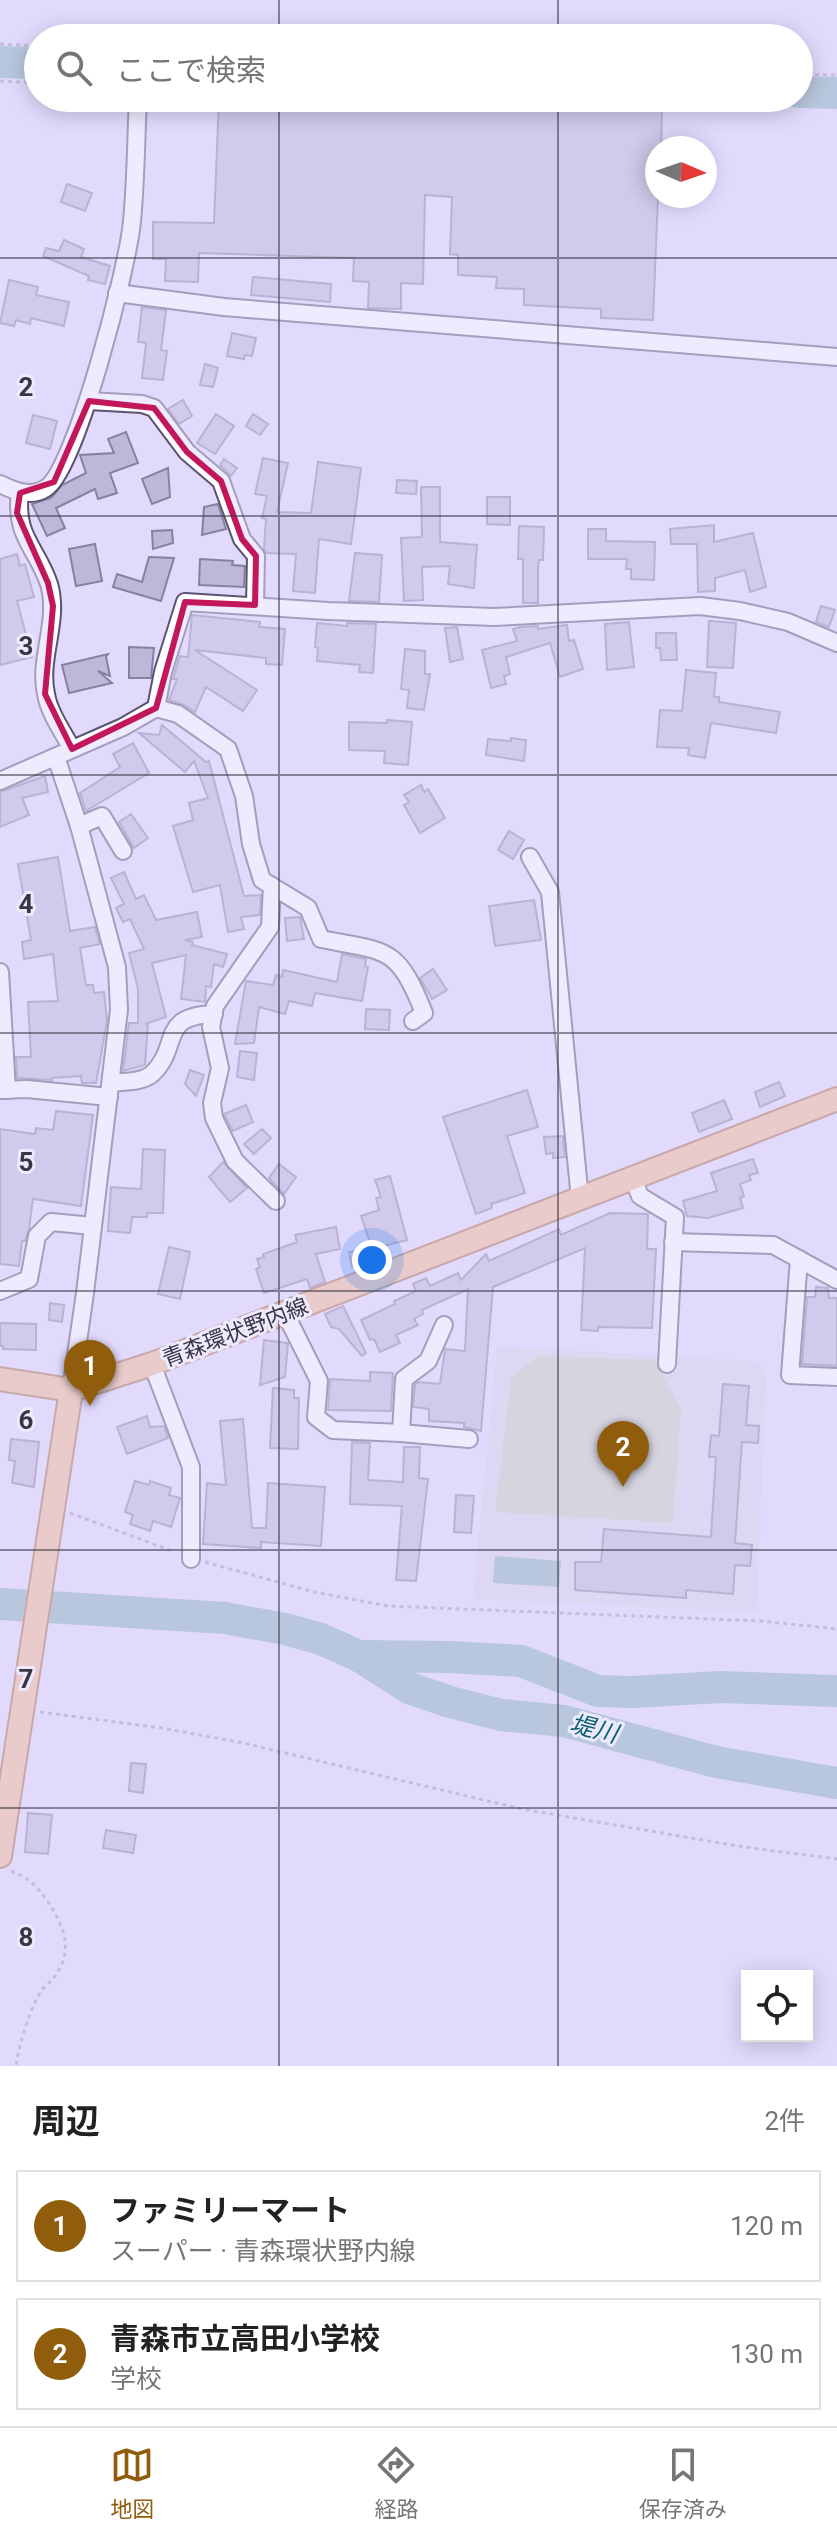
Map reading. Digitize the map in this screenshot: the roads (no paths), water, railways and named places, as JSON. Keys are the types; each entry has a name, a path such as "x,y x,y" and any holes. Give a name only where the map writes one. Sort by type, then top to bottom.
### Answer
{"main road":[{"name":"青森環状野内線","path":"71,1390 152,1364 837,1099"},
{"path":"0,1379 71,1390 26,1702 0,1856"}],"street":[{"path":"0,484 20,493 45,490 54,482 89,401 132,224 137,112"},
{"path":"117,293 239,309 837,357"},
{"path":"89,401 142,404 154,408 187,452 221,481 242,539 256,556 255,605"},
{"path":"20,493 17,513 23,534 48,583 53,606 45,694 72,749"},
{"path":"0,781 137,720 156,708 163,672 185,602 494,617 700,606 788,622 837,643"},
{"path":"156,708 178,714 228,749 244,796 251,844 262,880 308,908 321,939 385,951 396,959 415,989 424,1013 413,1021"},
{"path":"56,757 79,826 117,967 119,1010 71,1390"},
{"path":"79,826 102,816 123,851"},
{"path":"530,857 550,892 580,1199"},
{"path":"272,886 270,927 215,1006 211,1027 220,1068 212,1103 214,1118 235,1161 276,1201"},
{"path":"0,972 3,1090 110,1090 142,1079 152,1074 185,1018 214,1014"},
{"path":"633,1178 640,1196 675,1217 667,1364"},
{"path":"0,1291 29,1279 37,1236 51,1222 93,1226"},
{"path":"673,1242 773,1245 837,1280"},
{"path":"799,1259 790,1375 837,1377"},
{"path":"285,1313 319,1381 316,1417 333,1430 469,1439"},
{"path":"401,1433 404,1379 428,1361 444,1325"},
{"path":"152,1364 191,1467 191,1559"}],"waterway":[{"path":"0,62 24,63"},
{"path":"813,92 837,93"},
{"name":"堤川","path":"0,1604 225,1618 285,1629 321,1639 359,1656 409,1688 450,1702 501,1715 564,1721 716,1762 837,1783"},
{"name":"堤川","path":"359,1656 521,1661 598,1691 721,1687 837,1691"}],"place":[{"name":"ファミリーマート","path":"90,1406"},
{"name":"青森市立高田小学校","path":"623,1487"}]}
